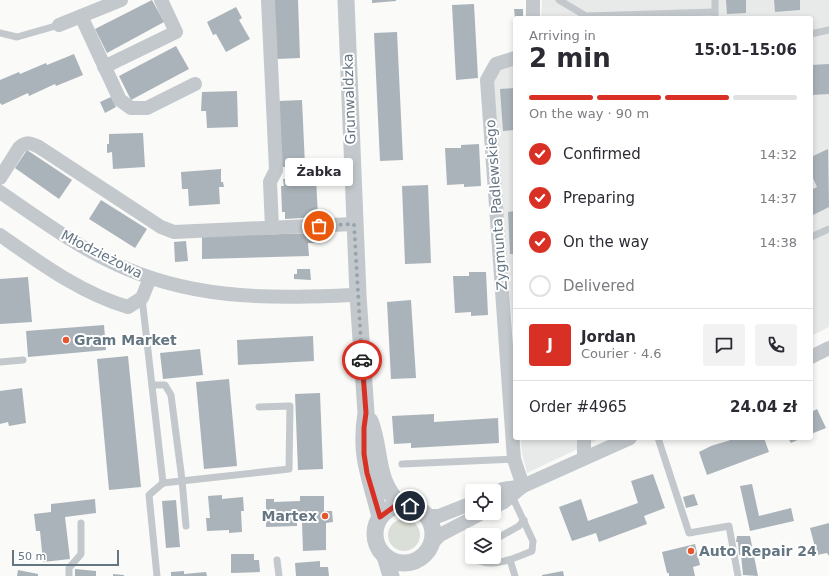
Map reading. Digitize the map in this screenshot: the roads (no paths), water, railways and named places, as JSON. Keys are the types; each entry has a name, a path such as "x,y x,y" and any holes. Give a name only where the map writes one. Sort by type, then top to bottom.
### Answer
{"street":[{"path":"59,25 121,0"},
{"path":"104,67 176,32 161,0"},
{"path":"268,0 276,170 270,182 272,228"},
{"name":"Grunwaldzka","path":"346,0 354,224 366,413 364,428 364,454 367,473 380,517"},
{"path":"533,16 536,0"},
{"path":"81,16 120,100 131,108 147,108 194,84"},
{"name":"Zygmunta Padlewskiego","path":"513,59 496,64 487,80 510,319 513,424"},
{"path":"0,178 19,148 24,144 29,143 39,147 161,227 174,232 354,224"},
{"name":"Młodzieżowa","path":"0,192 73,242 126,269 150,278 188,288 234,296 358,295"},
{"path":"0,235 35,260 91,292 112,302 128,307 142,298 150,278"},
{"path":"813,356 829,348"},
{"name":"Grunwaldzka","path":"366,413 374,431 384,484 393,498 401,505"},
{"name":"Zygmunta Padlewskiego","path":"513,440 514,459 523,486"},
{"path":"584,440 584,458"},
{"path":"501,500 510,492 625,440"},
{"path":"501,493 510,492"},
{"path":"431,544 432,530 427,516 420,510 410,506 401,505 389,509 380,517 376,524 375,537 379,549 385,556 408,569 426,552 431,544 440,535 469,520"},
{"path":"427,516 439,516 465,505"},
{"path":"385,556 391,576"}],"lane":[{"path":"559,0 586,16 715,15 715,0"},
{"path":"0,33 17,38 59,25"},
{"path":"813,34 829,30"},
{"path":"813,236 829,229"},
{"path":"142,298 163,483"},
{"path":"0,362 23,360"},
{"path":"152,385 165,385 171,395 182,480 186,526"},
{"path":"158,576 149,495 163,483 289,469 290,406 259,407"},
{"path":"659,440 689,533 729,526 738,576"},
{"path":"402,464 514,459"},
{"path":"501,561 510,560 532,551 533,541 510,492"},
{"path":"501,536 519,526 524,520"},
{"path":"69,576 69,568 81,554 81,523"},
{"path":"277,560 279,576"},
{"path":"510,560 515,576"}],"place":[{"name":"Żabka","path":"319,226"},
{"name":"Gram Market","path":"66,340"},
{"name":"Martex","path":"325,516"},
{"name":"Auto Repair 24","path":"691,551"}]}
